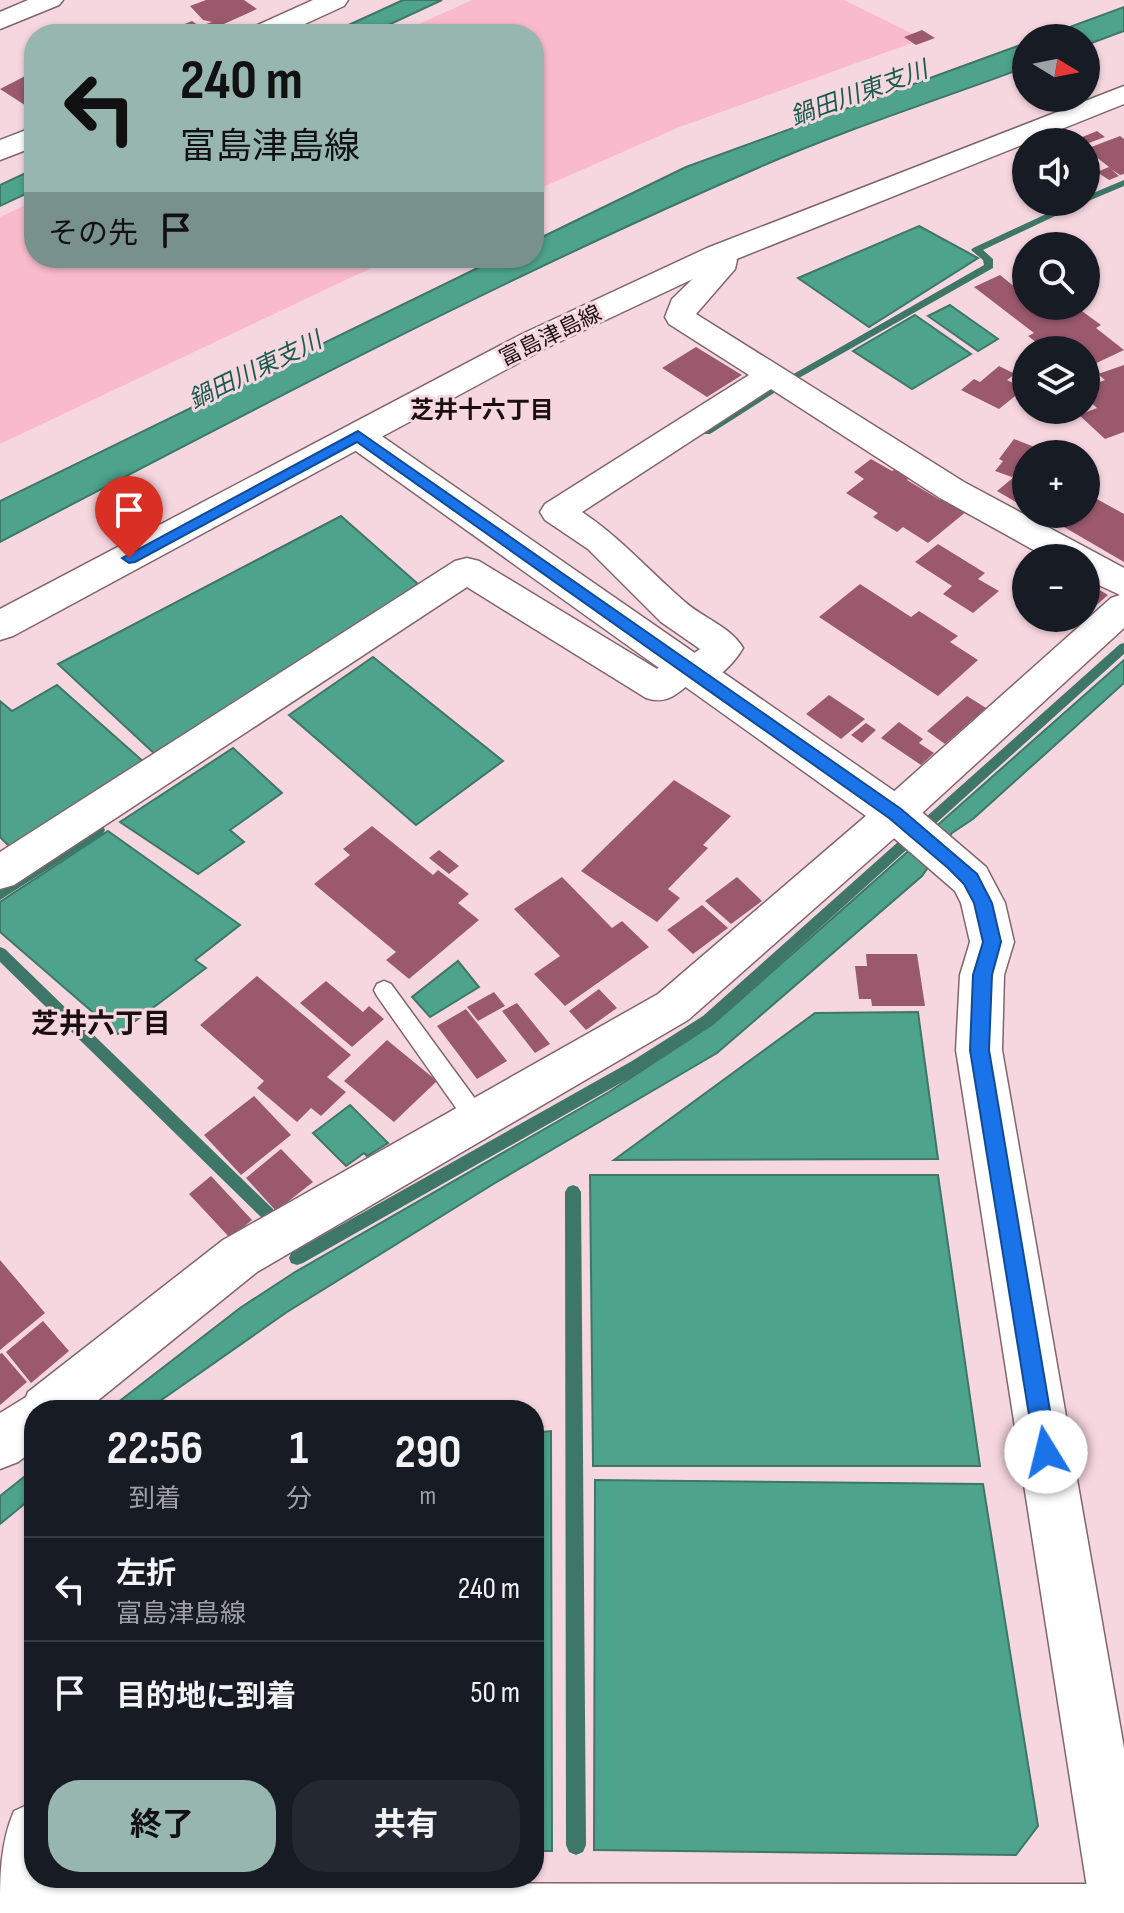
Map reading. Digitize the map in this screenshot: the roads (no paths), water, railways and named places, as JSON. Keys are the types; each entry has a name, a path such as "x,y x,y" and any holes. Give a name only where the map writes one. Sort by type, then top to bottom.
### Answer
{"street":[{"path":"0,21 50,0"},
{"path":"283,24 335,0"},
{"name":"富島津島線","path":"0,626 532,342 718,255 1124,94"},
{"path":"0,151 24,140"},
{"path":"718,255 722,260 720,269 683,306 680,317 952,490 1050,544"},
{"path":"0,873 467,570 659,688 725,648 674,613 600,541 557,512 771,375"},
{"path":"26,1888 22,1912 1123,1913 979,1050 982,975 992,942 983,903 971,879 901,818 358,436"},
{"path":"1100,571 1124,584"},
{"path":"59,1400 240,1256 673,1007 901,818 1124,607"},
{"path":"0,1444 24,1426"}],"lane":[{"path":"384,990 476,1118"}],"waterway":[{"path":"1100,193 1124,183"},
{"path":"795,376 989,266 988,259 976,250 1050,216"},
{"path":"706,431 770,391"},
{"path":"297,1258 637,1066 708,1020 1124,647"},
{"path":"0,894 98,830"},
{"path":"0,953 268,1214"},
{"path":"573,1192 576,1845"}],"district":[{"name":"芝井十六丁目","path":"482,410"},
{"name":"芝井六丁目","path":"101,1023"}],"water label":[{"name":"鍋田川東支川","path":"859,93"},
{"name":"鍋田川東支川","path":"255,370"}]}
